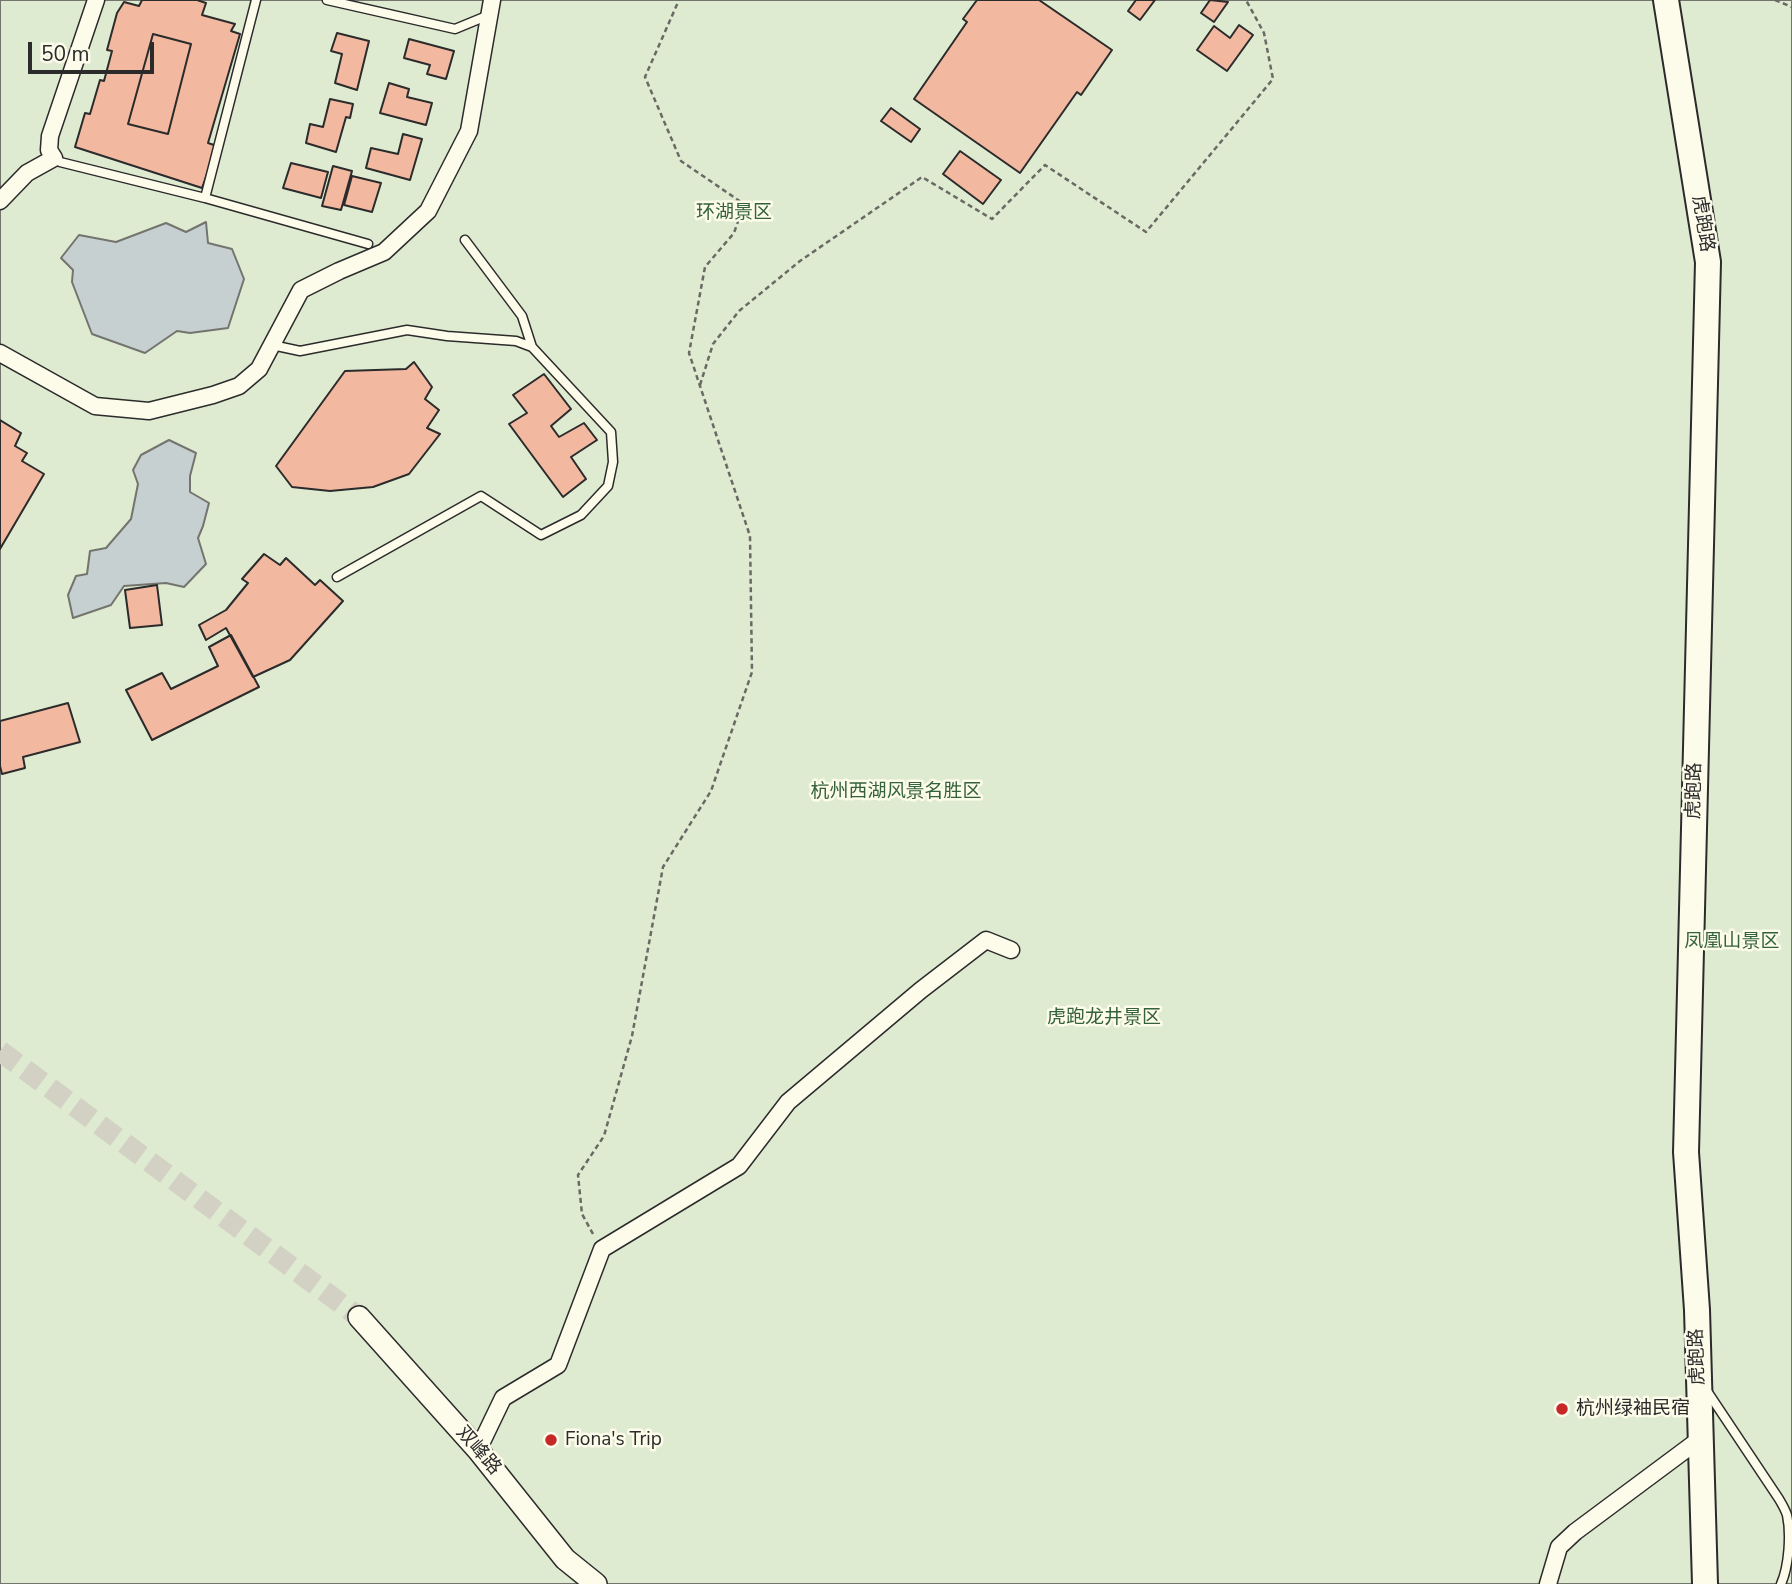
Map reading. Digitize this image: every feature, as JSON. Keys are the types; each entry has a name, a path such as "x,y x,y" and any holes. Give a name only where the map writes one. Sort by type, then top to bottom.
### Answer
{"main road":[{"name":"虎跑路","path":"1667,0 1708,262 1686,1152 1697,1310 1705,1584"},
{"name":"双峰路","path":"359,1317 478,1450 565,1559 596,1584"}],"street":[{"path":"0,201 27,173 54,159 49,150 50,136 96,0"},
{"path":"0,353 95,406 149,411 214,396 239,386 259,369 301,290 384,252 428,211 469,131 491,8"},
{"path":"478,1450 503,1398 558,1364 602,1249 739,1166 788,1102 921,990 986,940 1011,950"},
{"path":"1548,1584 1559,1546 1700,1438"}],"lane":[{"path":"205,198 256,0"},
{"path":"327,0 455,29 491,8"},
{"path":"54,159 368,244"},
{"path":"465,240 522,316 532,348"},
{"path":"272,345 300,351 407,330 516,341 532,348 611,432 613,462 608,486 581,515 541,535 481,496 337,577"},
{"path":"1699,1380 1787,1514 1788,1536 1781,1584"}],"path":[{"path":"602,1249 582,1214 578,1175 604,1136 632,1036 663,867 711,791 752,672 750,536 689,353 705,267 734,233 744,204 681,161 645,77 679,0"},
{"path":"700,385 713,344 739,312 800,261 922,177 992,219 1045,164 1146,232 1273,79 1264,33 1246,0"},
{"path":"1776,0 1792,7"}],"green space":[{"name":"虎跑龙井景区","path":"0,0 1792,0 1792,1584 0,1584"}],"shaded area":[{"path":"206,222 208,243 232,249 244,279 228,328 190,333 177,331 145,353 92,334 72,282 73,270 61,258 79,235 116,242 166,223 186,232"},
{"path":"169,440 196,453 190,476 190,492 209,503 198,538 206,564 184,587 166,583 124,586 111,605 73,618 68,595 76,576 87,574 90,551 106,548 131,519 138,484 133,470 141,455"}],"building":[{"path":"142,0 197,0 206,3 202,15 235,24 231,31 240,34 208,143 217,146 202,188 75,147 85,113 90,114 100,80 104,81 112,51 107,50 117,13 124,2 139,6","holes":["153,34 191,44 168,134 128,124"]},
{"path":"977,0 1039,0 1112,50 1081,95 1077,92 1020,173 914,99 967,22 963,19"},
{"path":"1136,0 1155,0 1140,20 1128,11"},
{"path":"1210,0 1228,2 1214,22 1201,13"},
{"path":"1239,25 1253,35 1227,71 1197,50 1214,26 1230,38"},
{"path":"337,33 369,41 357,90 335,83 342,54 331,51"},
{"path":"153,34 191,44 168,134 128,124"},
{"path":"409,39 454,51 446,79 427,74 430,65 404,58"},
{"path":"389,83 409,89 407,97 432,103 426,125 380,113"},
{"path":"330,99 353,104 350,118 346,117 336,152 306,143 310,124 323,127"},
{"path":"891,108 920,129 911,142 881,121"},
{"path":"403,134 422,139 410,180 366,168 371,148 398,154"},
{"path":"960,151 1001,180 983,204 943,174"},
{"path":"291,163 328,172 321,198 283,188"},
{"path":"333,166 352,171 341,210 322,206"},
{"path":"352,176 381,183 372,212 344,205"},
{"path":"414,362 432,387 425,399 439,410 427,428 440,434 409,474 373,487 330,491 292,487 276,466 345,371 406,369"},
{"path":"544,374 571,409 551,426 559,437 584,423 597,440 571,457 586,479 563,497 509,424 527,413 513,395"},
{"path":"0,420 21,433 15,446 27,453 22,461 44,474 0,549"},
{"path":"264,554 280,565 286,558 315,585 320,580 343,601 290,660 253,677 226,628 206,640 199,625 226,610 248,583 242,579"},
{"path":"157,585 162,625 130,628 125,590"},
{"path":"231,635 259,687 152,740 126,690 162,673 171,689 218,666 209,647"},
{"path":"68,703 80,742 23,757 25,768 2,774 0,721"}],"tunnel":[{"path":"0,1051 359,1317"}],"place":[{"name":"杭州绿袖民宿","path":"1562,1409"},
{"name":"Fiona's Trip","path":"551,1440"}],"park label":[{"name":"环湖景区","path":"734,213"},
{"name":"杭州西湖风景名胜区","path":"896,792"},
{"name":"凤凰山景区","path":"1732,942"}]}
